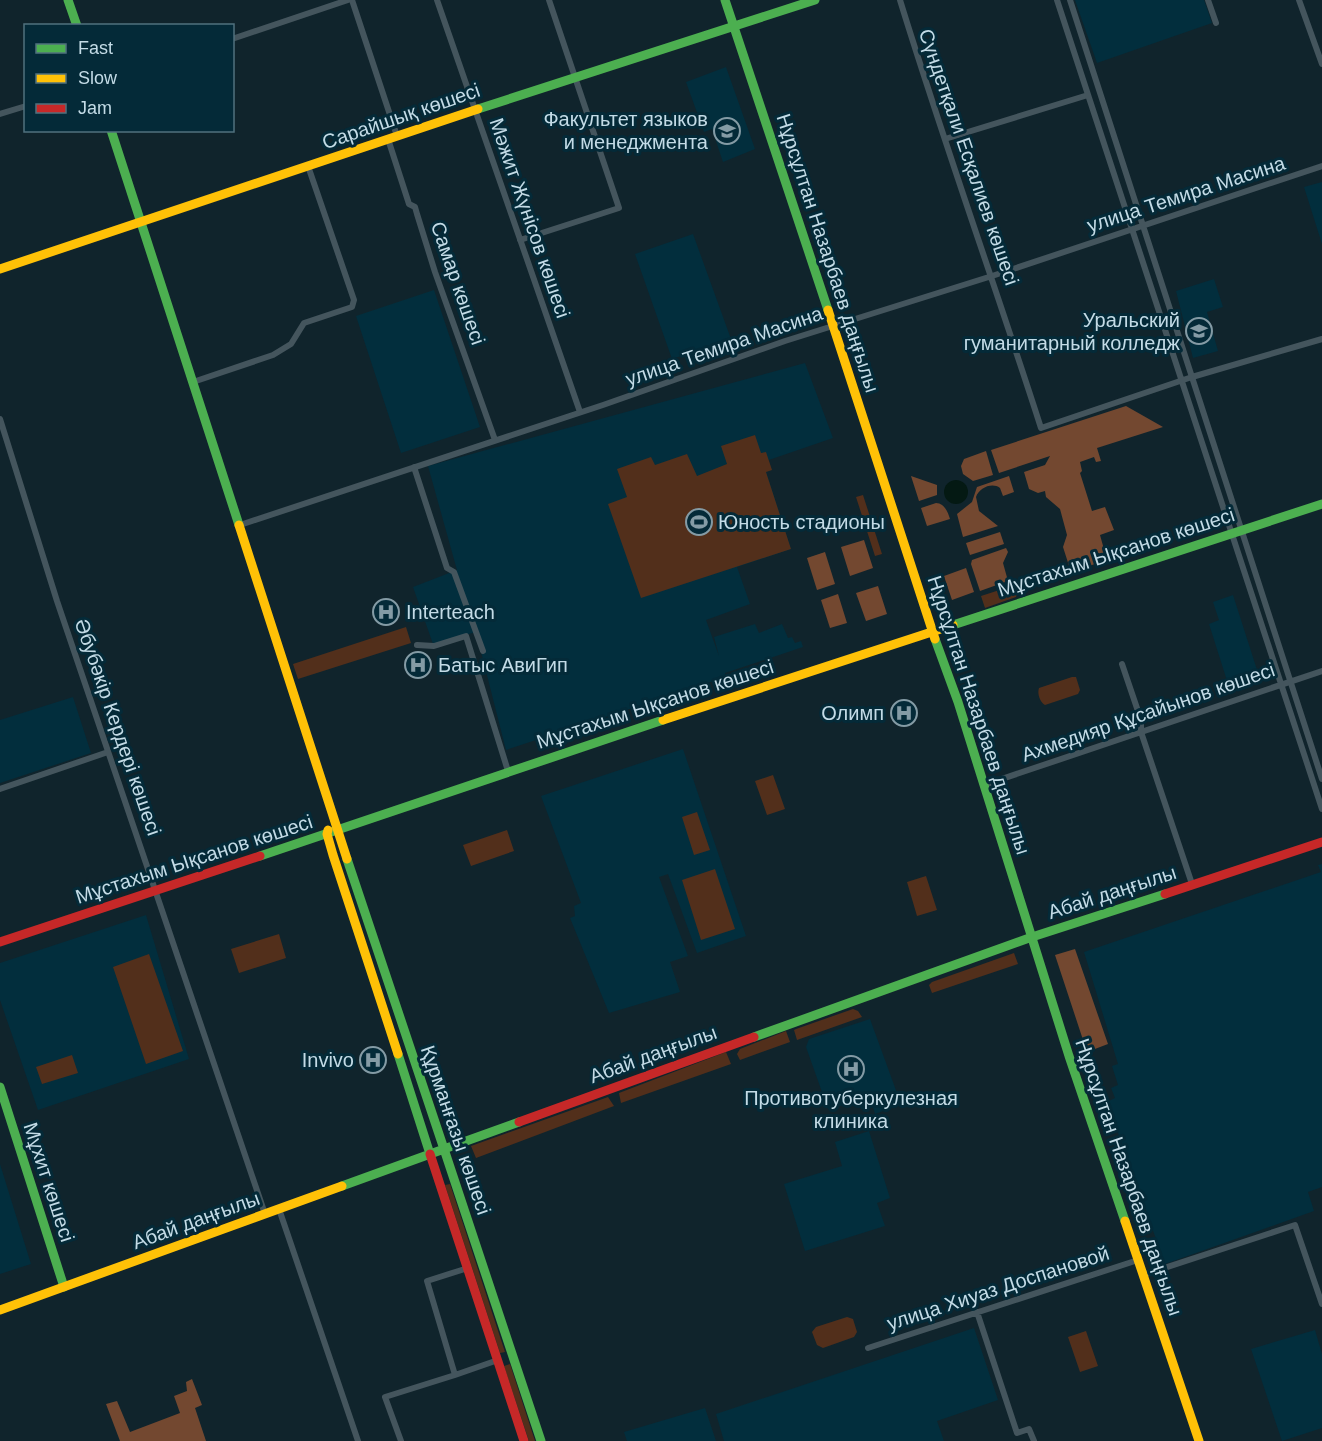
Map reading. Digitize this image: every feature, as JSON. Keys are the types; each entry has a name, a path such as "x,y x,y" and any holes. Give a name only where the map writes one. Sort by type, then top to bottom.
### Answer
{"street":[{"path":"68,0 76,24"},
{"path":"234,38 350,0"},
{"name":"Самар көшесі","path":"350,0 393,138 409,204 414,207 417,214 435,272 495,440"},
{"name":"Мәжит Жүнісов көшесі","path":"437,0 580,412"},
{"path":"520,240 619,208 549,0"},
{"name":"Нұрсұлтан Назарбаев даңғылы","path":"725,0 958,702 1069,1056 1199,1441"},
{"name":"Сарайшық көшесі","path":"0,269 475,110 815,0"},
{"name":"Сүндетқали Есқалиев көшесі","path":"900,0 927,88 992,276 1041,428 1183,380"},
{"path":"1057,0 1183,380 1291,682 1322,779"},
{"path":"1070,0 1192,377 1282,684 1322,809"},
{"path":"1208,0 1216,23"},
{"path":"1299,0 1322,64"},
{"path":"945,139 1088,95"},
{"path":"0,114 24,107"},
{"name":"Құрманғазы көшесі","path":"112,132 333,816 541,1441"},
{"path":"193,382 273,355 291,344 304,323 352,307 354,300 308,166"},
{"name":"улица Темира Масина","path":"240,525 785,341 992,276 1322,166"},
{"path":"1183,380 1322,339"},
{"name":"Әбубәкір Кердері көшесі","path":"0,419 108,752 265,1214"},
{"path":"0,446 8,444"},
{"path":"414,467 447,568 454,572 483,651"},
{"name":"Мұстахым Ықсанов көшесі","path":"0,942 339,830 508,771 1322,504"},
{"path":"417,645 434,646 466,636 508,771"},
{"path":"1122,664 1192,885"},
{"name":"Ахмедияр Құсайынов көшесі","path":"984,785 1322,671"},
{"path":"0,789 108,752"},
{"path":"327,834 333,816"},
{"name":"Құрманғазы көшесі","path":"327,834 524,1441"},
{"name":"Абай даңғылы","path":"0,1310 1032,937 1322,842"},
{"name":"Мұхит көшесі","path":"1,1090 64,1287"},
{"path":"279,1209 358,1441"},
{"path":"1143,1275 1295,1225 1322,1304"},
{"name":"улица Хиуаз Доспановой","path":"868,1348 1138,1260"},
{"path":"455,1374 427,1281 468,1268"},
{"path":"977,1312 1017,1433 1029,1429 1034,1441"},
{"path":"401,1441 385,1396 513,1356"}],"shaded area":[{"path":"1075,0 1204,0 1212,23 1097,63"},
{"path":"726,67 755,149 723,162 712,129 704,132 686,82"},
{"path":"1322,182 1322,244 1304,187"},
{"path":"693,234 731,339 672,359 635,254"},
{"name":"Уральский гуманитарный колледж","path":"1214,279 1223,307 1207,312 1218,351 1193,358 1176,291"},
{"path":"434,290 480,427 401,453 356,316"},
{"path":"805,363 833,438 763,462 791,549 737,567 750,604 706,620 719,656 714,637 755,624 759,633 782,624 788,638 792,637 795,643 801,641 803,647 725,673 726,677 506,750 476,632 433,644 413,587 457,570 428,466"},
{"path":"1126,406 1163,427 1097,448 1101,461 1096,462 1094,457 1080,462 1082,471 1080,473 1092,511 1105,507 1114,530 1100,535 1107,560 1071,572 1063,547 1067,535 1060,509 1046,497 1045,491 1038,493 1029,489 1024,472 1045,465 1050,456 999,473 991,450"},
{"path":"755,435 761,453 766,452 772,470 766,472 791,549 641,598 608,504 627,497 617,469 651,457 655,465 687,454 697,476 727,464 721,446"},
{"path":"986,451 993,475 973,481 963,474 961,466 964,459"},
{"path":"911,476 937,485 937,495 919,501"},
{"path":"1009,476 1014,492 1003,496 1000,488 990,486 980,491 976,497 979,511 998,526 963,537 957,514 972,502 977,487"},
{"path":"956,480 965,483 968,492 965,501 956,504 947,501 944,492 947,483"},
{"path":"863,495 882,554 875,556 856,497"},
{"path":"936,503 943,506 950,519 927,526 921,508"},
{"path":"1000,532 1004,544 970,555 966,543"},
{"path":"864,540 873,568 850,576 841,547"},
{"path":"1006,548 1008,552 1003,563 1008,581 980,591 971,564 972,560"},
{"path":"825,552 835,584 817,590 807,558"},
{"path":"966,568 974,592 952,600 944,576"},
{"path":"1021,583 1016,597 985,608 981,596"},
{"path":"878,586 887,614 866,621 856,593"},
{"path":"838,594 847,623 830,628 821,600"},
{"path":"1233,595 1259,676 1229,687 1209,624 1219,620 1213,602"},
{"path":"406,627 411,643 298,679 293,664"},
{"path":"1076,677 1080,690 1078,694 1045,705 1042,702 1039,688"},
{"path":"73,697 91,753 0,783 0,720"},
{"path":"683,749 746,936 697,953 668,874 659,877 688,956 670,962 680,992 609,1013 570,918 575,916 574,906 581,903 541,796"},
{"path":"773,775 785,809 767,815 755,781"},
{"path":"697,812 710,850 694,855 682,817"},
{"path":"507,830 514,851 471,866 463,845"},
{"path":"1322,864 1322,1187 1308,1192 1314,1211 1165,1264 1107,1102 1115,1098 1111,1088 1118,1085 1112,1066 1118,1064 1084,952 1321,872 1318,865"},
{"path":"715,869 735,929 701,940 682,880"},
{"path":"926,876 937,910 917,916 907,882"},
{"path":"146,915 189,1059 38,1110 0,1000 0,963"},
{"path":"279,934 286,958 239,973 231,949"},
{"path":"1075,949 1108,1044 1087,1052 1055,955"},
{"path":"1014,953 1018,964 932,993 929,985 932,982"},
{"path":"149,954 183,1051 146,1064 113,967"},
{"path":"853,1009 858,1011 862,1017 797,1040 794,1030"},
{"name":"Противотуберкулезная клиника","path":"870,1019 901,1104 875,1114 873,1107 861,1109 858,1101 828,1109 806,1047 809,1039"},
{"path":"786,1031 790,1042 740,1060 737,1054 740,1049"},
{"path":"726,1052 731,1064 621,1103 619,1093"},
{"path":"72,1055 78,1073 42,1084 36,1067"},
{"path":"608,1097 614,1106 476,1158 471,1146"},
{"path":"869,1131 890,1198 877,1203 885,1226 805,1251 784,1184 842,1166 835,1142"},
{"path":"0,1164 31,1264 0,1274"},
{"path":"450,1184 505,1352 500,1353 445,1185"},
{"path":"847,1317 853,1319 857,1332 854,1337 823,1348 817,1345 812,1332 816,1327"},
{"path":"974,1328 998,1400 937,1421 944,1441 724,1441 716,1414"},
{"path":"1315,1330 1322,1354 1322,1428 1282,1441 1251,1349"},
{"path":"1086,1331 1098,1366 1080,1372 1068,1337"},
{"path":"510,1364 535,1441 529,1441 504,1366"},
{"path":"192,1379 202,1405 195,1408 206,1441 120,1441 106,1404 117,1401 130,1432 180,1413 174,1396 187,1391 186,1382"},
{"path":"705,1408 716,1441 627,1441 624,1432"}],"traffic: fast":[{"path":"68,0 76,24"},
{"path":"725,0 828,310"},
{"path":"478,109 815,0"},
{"path":"112,132 239,525"},
{"path":"953,625 1322,504"},
{"path":"935,639 958,702 1069,1056 1125,1221"},
{"path":"260,856 663,720"},
{"path":"347,859 444,1149 519,1122"},
{"path":"754,1037 1032,937 1165,894"},
{"path":"398,1054 430,1154"},
{"path":"0,1087 64,1287"},
{"path":"342,1186 444,1149 541,1441"}],"traffic: slow":[{"path":"0,269 478,109"},
{"path":"828,310 935,639"},
{"path":"239,525 347,859"},
{"path":"663,720 953,625"},
{"path":"328,830 333,855 398,1054"},
{"path":"0,1310 342,1186"},
{"path":"1125,1221 1199,1441"}],"traffic: jam":[{"path":"1165,894 1322,842"},
{"path":"0,942 260,856"},
{"path":"519,1122 754,1037"},
{"path":"430,1154 524,1441"}],"place":[{"name":"Факультет языков и менеджмента","path":"727,131"},
{"name":"Уральский гуманитарный колледж","path":"1199,331"},
{"name":"Юность стадионы","path":"699,522"},
{"name":"Interteach","path":"386,612"},
{"name":"Батыс АвиГип","path":"418,665"},
{"name":"Олимп","path":"904,713"},
{"name":"Invivo","path":"373,1060"},
{"name":"Противотуберкулезная клиника","path":"851,1069"}]}
